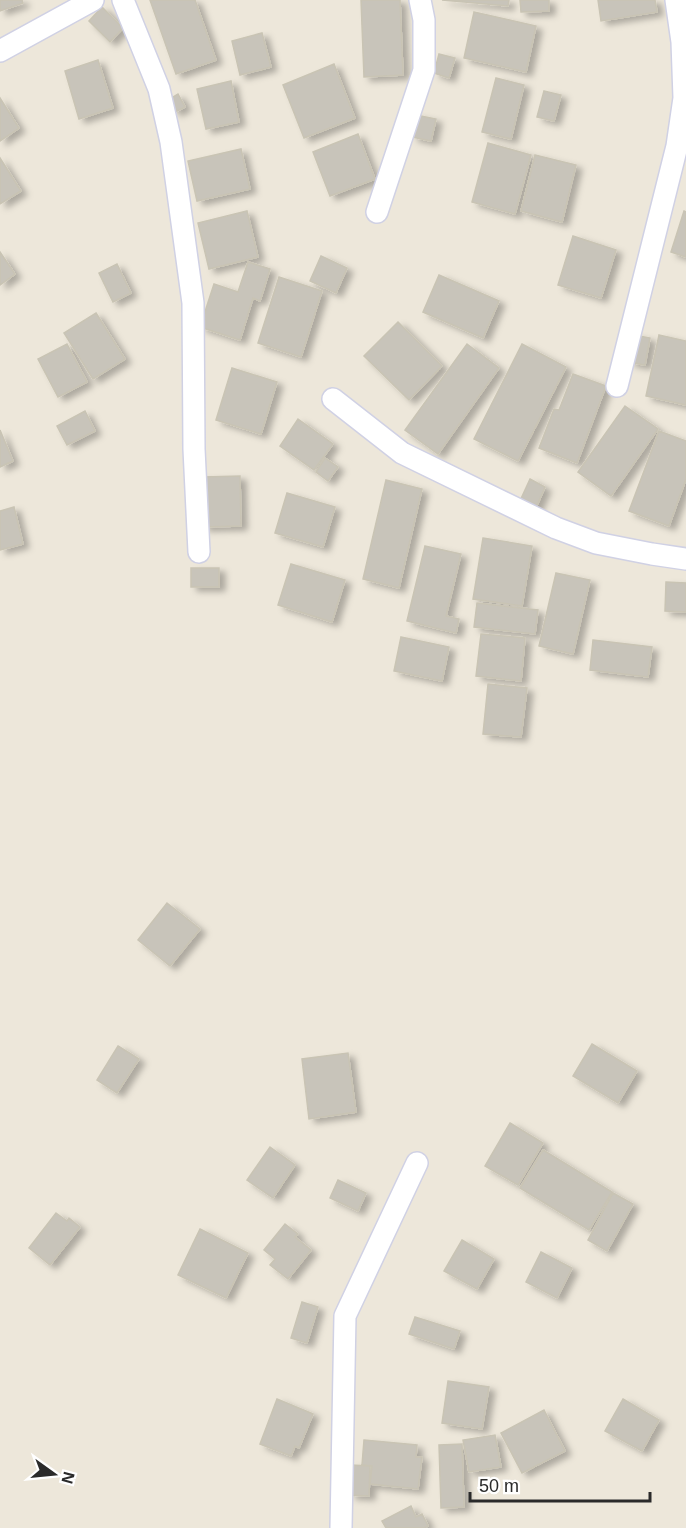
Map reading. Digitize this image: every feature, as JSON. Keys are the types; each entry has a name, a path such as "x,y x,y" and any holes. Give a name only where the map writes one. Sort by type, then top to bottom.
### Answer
{"street":[{"path":"0,51 93,0"},
{"path":"123,0 159,89 171,142 180,206 193,303 194,449 199,552"},
{"path":"378,213 424,70 424,21 420,0"},
{"path":"617,386 677,146 684,98 682,42 676,0"},
{"path":"333,399 402,453 556,528 596,543 686,559"},
{"path":"341,1528 345,1316 417,1163"}],"building":[{"path":"0,0 22,0 23,3 0,11"},
{"path":"150,0 195,0 216,60 176,74"},
{"path":"361,0 400,0 403,75 364,77"},
{"path":"442,0 509,0 508,6"},
{"path":"520,0 549,0 549,11 521,12"},
{"path":"598,0 655,0 657,12 601,21"},
{"path":"102,7 123,28 110,42 89,21"},
{"path":"474,12 536,26 526,72 464,58"},
{"path":"262,33 271,67 240,75 232,41"},
{"path":"439,54 455,58 449,78 434,73"},
{"path":"98,60 113,108 79,119 65,71"},
{"path":"334,64 355,118 304,138 283,85"},
{"path":"496,78 524,85 511,139 482,132"},
{"path":"231,81 239,122 206,129 197,89"},
{"path":"544,91 561,95 554,121 537,117"},
{"path":"178,94 185,107 175,112 168,100"},
{"path":"0,98 19,128 0,141"},
{"path":"416,115 436,119 431,141 412,137"},
{"path":"358,134 375,179 330,196 313,152"},
{"path":"488,143 531,155 515,214 472,202"},
{"path":"241,149 250,189 197,201 188,161"},
{"path":"535,155 576,165 562,222 521,211"},
{"path":"0,158 21,191 0,204"},
{"path":"247,211 258,257 209,269 198,223"},
{"path":"684,211 686,212 686,257 671,252"},
{"path":"573,236 616,250 601,298 558,285"},
{"path":"0,252 15,274 0,285"},
{"path":"321,256 347,268 336,293 310,281"},
{"path":"248,262 270,269 260,301 253,298 240,340 200,327 214,284 238,292"},
{"path":"117,264 131,293 113,302 99,273"},
{"path":"439,275 499,301 483,338 423,312"},
{"path":"279,277 322,291 301,357 258,343"},
{"path":"96,313 125,359 93,379 64,333"},
{"path":"398,322 442,366 409,400 364,356"},
{"path":"634,335 650,338 645,365 629,362"},
{"path":"659,335 686,341 686,405 646,396"},
{"path":"67,344 87,382 58,397 38,359"},
{"path":"467,344 499,368 438,454 405,430"},
{"path":"522,344 566,367 518,461 474,439"},
{"path":"232,368 277,382 261,434 216,420"},
{"path":"573,374 606,386 577,463 539,448 554,409 559,410"},
{"path":"625,406 658,429 611,496 578,472"},
{"path":"85,411 95,431 67,445 57,426"},
{"path":"298,419 333,444 314,470 280,446"},
{"path":"0,430 13,461 0,467"},
{"path":"659,431 686,441 686,479 669,526 629,511"},
{"path":"325,458 338,467 328,481 316,472"},
{"path":"240,476 241,526 203,527 202,477"},
{"path":"530,479 545,487 535,510 519,503"},
{"path":"386,480 422,489 399,588 363,579"},
{"path":"287,493 335,507 323,547 275,533"},
{"path":"14,507 23,544 0,550 0,511"},
{"path":"483,538 532,546 522,606 473,599"},
{"path":"425,546 461,554 446,616 459,619 456,633 407,621"},
{"path":"291,564 345,580 332,622 278,605"},
{"path":"191,568 219,568 219,587 191,587"},
{"path":"556,573 590,580 573,654 539,646"},
{"path":"666,582 686,583 686,612 665,611"},
{"path":"477,603 538,610 535,634 474,627"},
{"path":"481,634 525,638 521,681 476,676"},
{"path":"401,637 449,647 442,681 394,671"},
{"path":"593,640 652,647 648,677 590,670"},
{"path":"488,684 527,688 521,737 483,734"},
{"path":"167,903 200,929 170,966 138,940"},
{"path":"592,1044 637,1071 618,1103 573,1076"},
{"path":"118,1046 139,1059 117,1093 97,1080"},
{"path":"348,1053 356,1112 309,1119 302,1059"},
{"path":"510,1123 543,1143 518,1185 485,1166"},
{"path":"270,1147 295,1165 273,1198 247,1180"},
{"path":"543,1150 612,1192 589,1230 520,1188"},
{"path":"338,1180 366,1193 358,1211 330,1198"},
{"path":"613,1193 633,1204 607,1251 588,1240"},
{"path":"56,1213 67,1221 69,1218 80,1227 50,1265 29,1248"},
{"path":"285,1224 298,1234 295,1237 311,1250 288,1279 270,1265 275,1259 264,1250"},
{"path":"200,1229 248,1253 226,1298 178,1275"},
{"path":"462,1240 494,1259 477,1289 444,1271"},
{"path":"541,1252 572,1268 557,1298 526,1282"},
{"path":"302,1302 318,1307 307,1343 291,1338"},
{"path":"415,1317 460,1331 454,1349 409,1334"},
{"path":"448,1381 489,1387 482,1429 442,1423"},
{"path":"277,1399 313,1414 299,1448 295,1446 291,1456 260,1444"},
{"path":"623,1399 659,1420 642,1451 605,1431"},
{"path":"544,1410 565,1451 522,1473 501,1433"},
{"path":"495,1435 501,1467 469,1472 463,1440"},
{"path":"364,1440 417,1445 416,1457 422,1457 418,1489 370,1484 372,1466 362,1465"},
{"path":"462,1444 464,1507 441,1508 439,1445"},
{"path":"351,1465 370,1466 369,1496 350,1495"},
{"path":"411,1506 416,1517 422,1514 428,1526 424,1528 386,1528 382,1521"}]}
